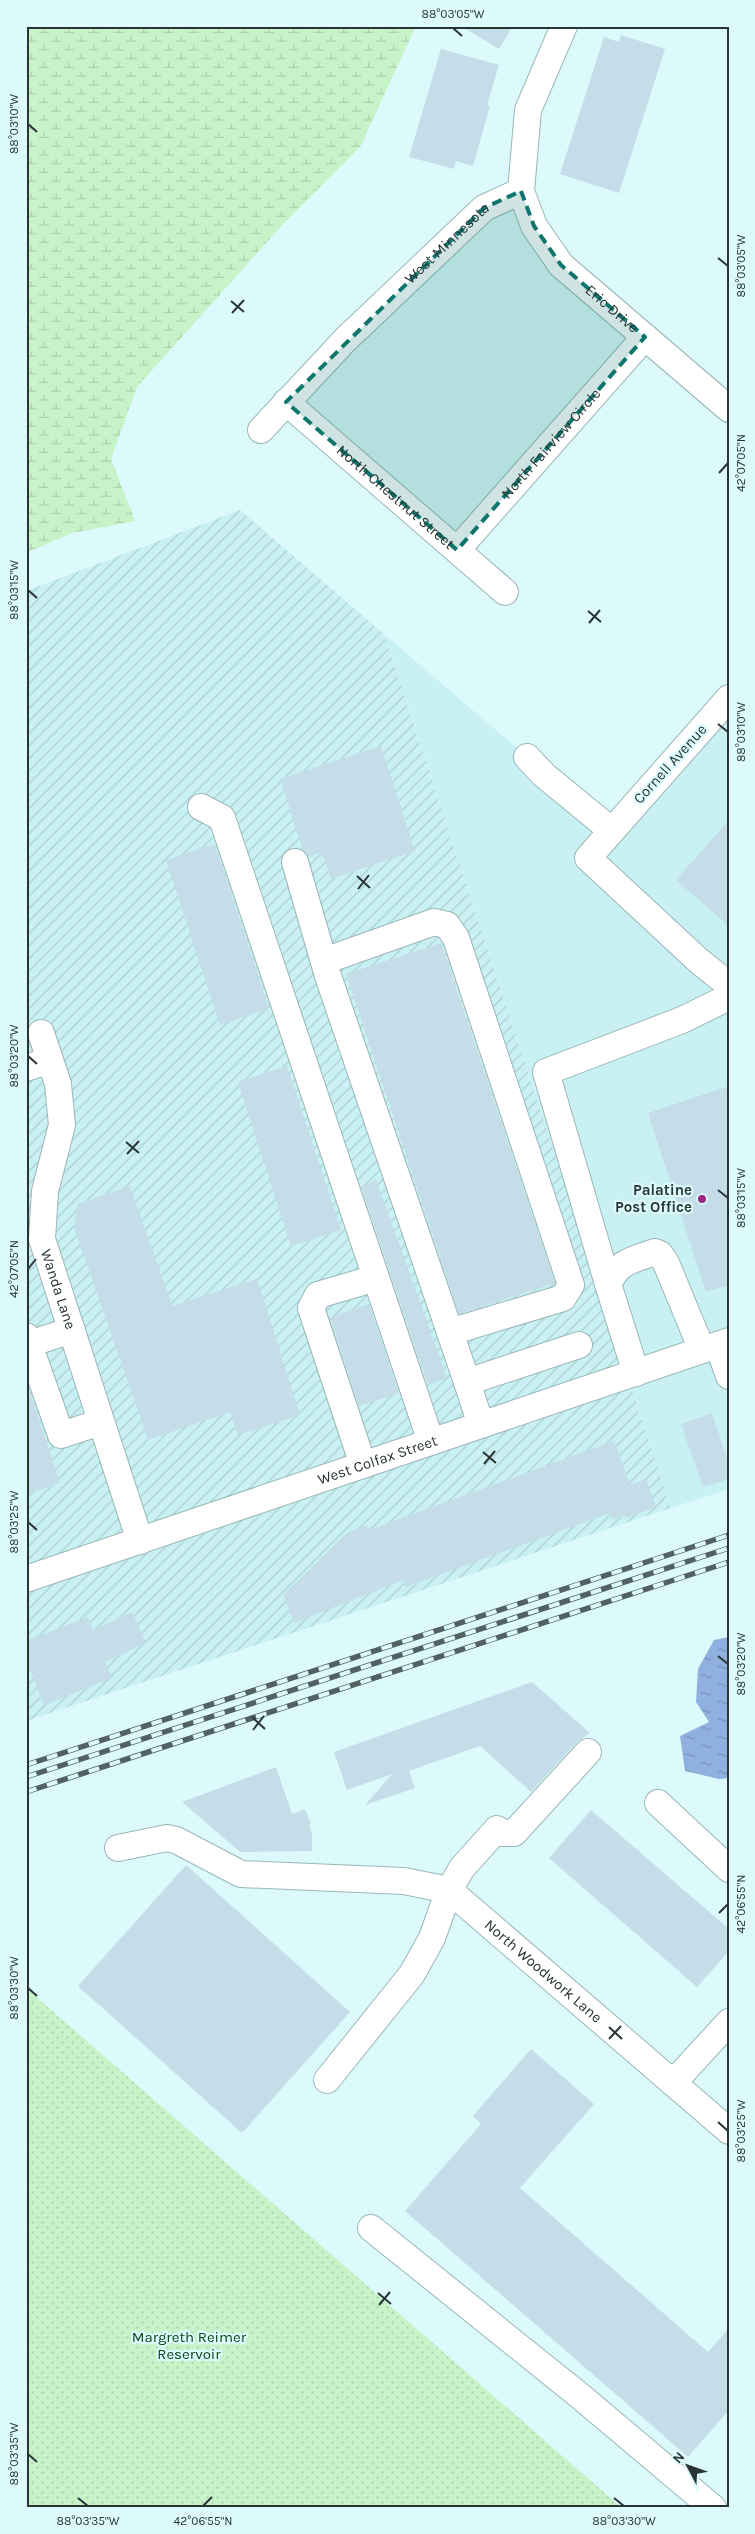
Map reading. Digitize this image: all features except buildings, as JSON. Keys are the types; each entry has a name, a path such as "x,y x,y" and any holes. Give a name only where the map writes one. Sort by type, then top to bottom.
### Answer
{"street":[{"path":"521,191 528,110 564,26"},
{"name":"Eric Drive","path":"521,191 534,226 561,265 729,408"},
{"name":"West Minnesota","path":"261,430 345,340 484,208 521,191"},
{"name":"North Fairview Circle","path":"457,550 645,337"},
{"name":"North Chestnut Street","path":"286,402 505,592"},
{"name":"Cornell Avenue","path":"729,698 588,858 699,961 729,985"},
{"path":"526,757 544,775 611,830"},
{"path":"201,807 222,818 431,1442"},
{"path":"295,862 324,961 481,1425"},
{"path":"324,961 434,922 447,925 456,938 571,1285 563,1298 450,1332"},
{"path":"636,1373 546,1072 682,1020 729,997"},
{"name":"Wanda Lane","path":"41,1033 38,1064 58,1084 62,1125 34,1240 72,1330 140,1541"},
{"path":"608,1284 615,1270 625,1262 655,1252 660,1254 716,1345 729,1376"},
{"path":"363,1465 311,1308 318,1295 376,1278"},
{"path":"72,1330 28,1340 61,1435 101,1422"},
{"path":"467,1382 579,1345"},
{"name":"West Colfax Street","path":"26,1580 716,1345"},
{"path":"327,2080 412,1974 432,1938 449,1890 462,1868 496,1829 502,1833 514,1833 588,1752"},
{"path":"658,1803 729,1869"},
{"path":"118,1848 167,1838 176,1840 242,1874 404,1881 449,1890"},
{"name":"North Woodwork Lane","path":"449,1890 729,2131"},
{"path":"673,2083 729,2022"},
{"path":"371,2228 580,2396 713,2508"}],"highlighted area":[{"path":"521,191 534,226 561,265 645,337 457,550 286,402 484,208"}],"shaded area":[{"path":"240,510 384,634 671,1508 26,1721 26,591"},
{"path":"384,634 611,829 729,698 729,1489 671,1508"}],"green space":[{"path":"26,26 416,26 360,147 284,223 137,387 111,459 135,521 72,533 26,553"},
{"name":"Margreth Reimer Reservoir","path":"26,1988 622,2508 26,2508"}],"water":[{"path":"729,1637 729,1778 719,1779 685,1771 680,1736 709,1722 696,1702 698,1669 714,1640"}],"railway":[{"path":"26,1765 729,1535"},
{"path":"26,1777 729,1548"},
{"path":"26,1792 729,1562"}],"place":[{"name":"Palatine Post Office","path":"702,1199"}]}
